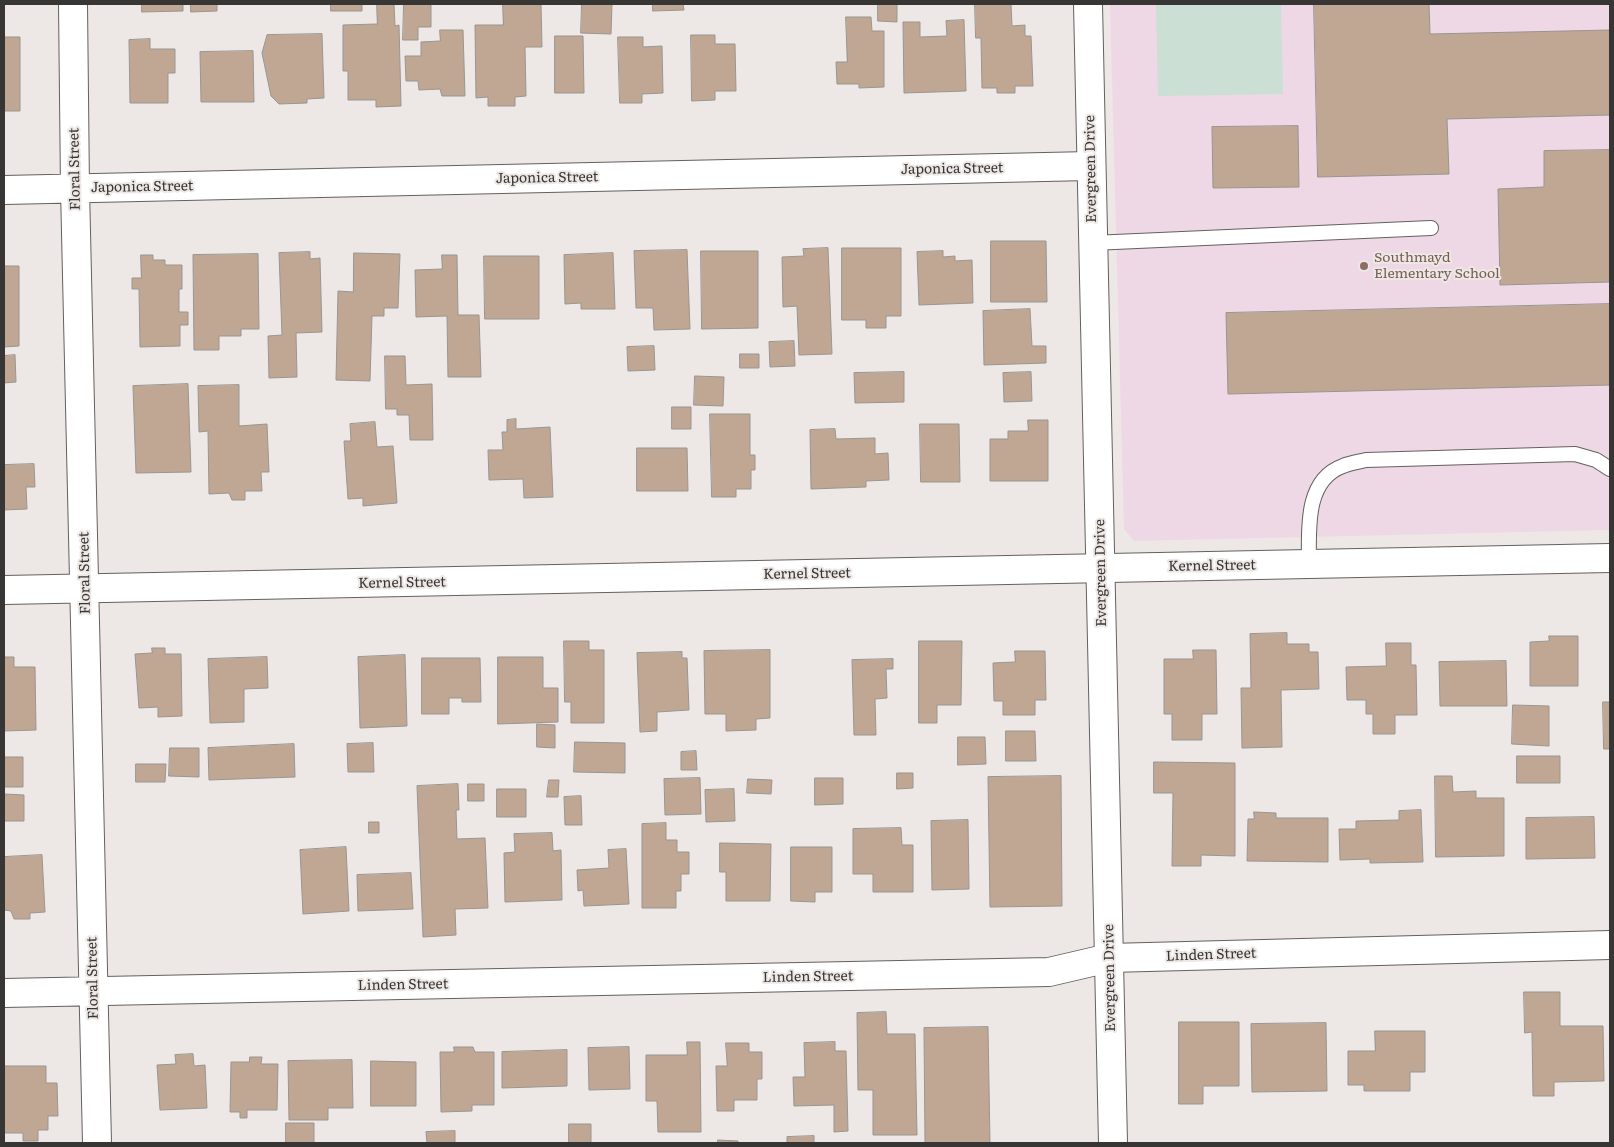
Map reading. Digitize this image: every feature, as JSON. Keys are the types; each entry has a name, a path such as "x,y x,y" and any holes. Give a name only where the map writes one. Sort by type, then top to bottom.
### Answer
{"street":[{"name":"Floral Street","path":"73,4 75,189 86,589 96,1143"},
{"name":"Evergreen Drive","path":"1088,4 1090,166 1101,569 1113,1143"},
{"name":"Japonica Street","path":"4,190 1090,166"},
{"name":"Kernel Street","path":"4,590 1610,558"},
{"name":"Linden Street","path":"4,993 1049,972 1109,958 1610,944"}],"lane":[{"path":"1092,243 1431,228"},
{"path":"1309,564 1312,502 1323,480 1341,466 1366,460 1575,454 1596,460 1610,469"}],"shaded area":[{"name":"Southmayd Elementary School","path":"1110,4 1610,4 1610,530 1134,541 1124,529"}],"green space":[{"path":"1156,4 1281,4 1283,94 1158,96"}],"building":[{"path":"142,4 183,4 183,11 142,12"},
{"path":"191,4 217,4 217,11 191,12"},
{"path":"331,4 362,4 362,11 331,11"},
{"path":"377,4 394,4 395,26 399,25 401,106 376,107 376,100 348,100 348,71 343,71 343,25 377,24"},
{"path":"404,4 431,4 431,27 418,27 418,40 403,40"},
{"path":"503,4 541,4 542,47 525,47 526,96 515,97 515,106 488,106 488,97 476,98 475,25 503,25"},
{"path":"582,4 612,4 611,34 581,33"},
{"path":"653,4 683,4 684,10 653,11"},
{"path":"878,4 897,4 897,22 878,21"},
{"path":"975,4 1011,4 1012,26 1025,25 1025,36 1031,36 1033,86 1015,86 1015,93 997,93 997,88 982,88 981,38 976,38"},
{"path":"1314,4 1429,4 1430,34 1610,30 1610,115 1447,119 1449,174 1318,177"},
{"path":"846,17 871,17 872,31 884,31 884,87 859,88 859,84 837,84 836,62 847,62"},
{"path":"964,20 966,91 904,93 903,22 920,22 920,37 947,36 946,21"},
{"path":"440,30 463,30 465,96 442,96 440,89 419,90 418,81 406,81 405,56 421,56 421,42 440,41"},
{"path":"322,34 324,98 307,99 307,103 279,104 271,96 262,53 267,35"},
{"path":"691,35 715,35 715,44 735,44 736,91 715,91 715,100 692,101"},
{"path":"555,36 583,36 584,93 555,93"},
{"path":"4,37 20,37 20,111 4,111"},
{"path":"618,37 643,37 643,47 662,46 663,93 642,94 642,103 620,103"},
{"path":"150,39 150,49 175,49 175,73 168,73 168,103 130,103 129,40"},
{"path":"253,51 254,102 201,102 200,52"},
{"path":"1298,126 1299,187 1213,188 1212,127"},
{"path":"1610,150 1610,282 1500,285 1498,189 1544,187 1544,151"},
{"path":"991,241 1046,241 1047,302 991,302"},
{"path":"828,248 832,354 799,355 797,306 783,307 782,257 804,256 803,249"},
{"path":"842,248 901,248 901,316 886,316 886,328 866,328 866,320 842,320"},
{"path":"687,250 690,329 654,330 653,308 636,308 634,251"},
{"path":"701,251 758,251 758,328 702,329"},
{"path":"943,251 943,257 955,256 955,261 972,260 973,303 919,305 917,252"},
{"path":"310,252 310,259 320,258 322,332 296,333 297,377 269,378 268,336 282,335 279,253"},
{"path":"354,253 400,254 398,308 384,308 384,316 372,316 370,381 336,380 338,291 353,292"},
{"path":"613,253 615,309 581,309 581,303 565,304 564,255"},
{"path":"258,254 259,329 241,329 241,336 219,336 219,350 194,350 193,255"},
{"path":"141,255 153,255 153,260 165,260 165,265 182,265 182,289 179,289 179,312 188,312 188,325 180,325 180,346 140,347 139,289 132,289 132,278 141,278"},
{"path":"442,255 457,255 458,315 479,315 481,377 448,377 447,316 416,317 415,270 442,269"},
{"path":"484,256 539,256 539,319 485,319"},
{"path":"4,266 19,266 19,346 4,347"},
{"path":"1610,304 1610,385 1228,394 1226,313"},
{"path":"1030,309 1032,346 1046,346 1046,363 984,365 983,311"},
{"path":"794,341 795,366 770,367 769,342"},
{"path":"654,346 655,370 628,371 627,347"},
{"path":"740,354 759,354 759,368 740,368"},
{"path":"15,355 16,382 4,383 4,356"},
{"path":"385,356 405,356 406,385 432,384 433,440 410,440 409,415 397,415 397,409 386,409"},
{"path":"904,372 904,402 855,403 854,373"},
{"path":"1031,372 1032,401 1004,402 1003,373"},
{"path":"695,376 724,377 723,406 694,405"},
{"path":"188,384 191,472 136,473 133,386"},
{"path":"239,385 239,426 267,424 269,472 261,472 262,491 245,491 245,500 232,500 229,493 209,494 208,431 199,432 198,386"},
{"path":"672,407 691,407 691,429 672,429"},
{"path":"710,414 750,414 750,455 755,455 755,470 751,470 751,489 736,489 736,497 712,497"},
{"path":"516,419 516,429 550,427 553,497 524,498 523,479 489,480 488,450 503,450 502,432 507,432 507,420"},
{"path":"1028,420 1048,420 1048,481 990,481 990,439 1008,439 1008,431 1028,431"},
{"path":"375,422 377,447 393,446 397,503 363,506 363,498 348,499 344,441 351,441 350,424"},
{"path":"920,424 959,424 960,482 921,482"},
{"path":"835,429 836,439 875,438 875,454 888,453 889,480 866,481 866,487 811,489 810,430"},
{"path":"637,448 687,448 688,491 637,491"},
{"path":"34,464 35,487 26,487 27,509 4,510 4,465"},
{"path":"1287,633 1287,644 1309,644 1309,652 1318,652 1319,689 1281,690 1282,747 1242,748 1241,688 1251,688 1250,634"},
{"path":"1549,636 1578,636 1578,686 1530,686 1530,642 1549,641"},
{"path":"564,641 589,641 589,650 604,650 604,723 571,723 571,702 565,702"},
{"path":"919,641 962,641 961,705 937,705 937,723 919,723"},
{"path":"1386,643 1411,643 1411,665 1416,665 1417,715 1395,715 1395,734 1373,734 1373,714 1366,714 1366,700 1347,700 1346,667 1386,666"},
{"path":"152,648 165,648 165,654 181,654 182,716 158,717 158,707 139,708 135,654 152,653"},
{"path":"770,650 770,718 756,719 756,730 726,731 726,714 705,714 704,651"},
{"path":"1193,650 1216,650 1217,714 1202,714 1202,740 1172,740 1172,714 1164,714 1164,659 1193,659"},
{"path":"1015,651 1045,651 1046,700 1035,700 1035,715 1003,715 1003,701 994,701 993,663 1015,662"},
{"path":"682,652 682,658 687,658 689,710 657,712 657,731 640,732 637,653"},
{"path":"405,655 407,726 360,728 358,657"},
{"path":"4,657 14,657 14,667 35,667 36,730 4,731"},
{"path":"267,657 268,688 244,689 244,722 210,723 208,659"},
{"path":"498,657 543,657 543,688 558,688 558,722 498,724"},
{"path":"422,658 480,658 481,702 462,702 462,698 449,698 449,714 422,714"},
{"path":"893,659 893,669 886,669 887,698 875,699 876,735 854,735 852,660"},
{"path":"1506,661 1507,706 1440,706 1439,662"},
{"path":"1603,702 1610,702 1610,749 1604,749"},
{"path":"1513,705 1549,706 1549,746 1512,744"},
{"path":"537,724 555,725 555,748 537,747"},
{"path":"1006,731 1035,731 1036,761 1006,761"},
{"path":"958,737 985,737 986,764 958,765"},
{"path":"575,742 625,743 625,773 574,772"},
{"path":"373,743 374,772 348,772 347,744"},
{"path":"294,744 295,777 209,780 208,748"},
{"path":"170,748 199,748 199,777 169,776"},
{"path":"696,751 697,770 681,770 681,752"},
{"path":"1517,756 1560,756 1560,783 1517,783"},
{"path":"4,757 23,757 23,787 4,787"},
{"path":"1154,762 1235,763 1235,856 1201,855 1201,866 1172,866 1173,793 1154,793"},
{"path":"136,764 166,764 165,782 136,782"},
{"path":"897,773 913,773 913,788 897,789"},
{"path":"1061,776 1062,906 990,907 988,777"},
{"path":"1435,776 1452,776 1453,792 1476,791 1476,798 1504,798 1504,856 1436,857"},
{"path":"700,778 701,814 665,815 664,779"},
{"path":"815,778 843,778 843,804 815,805"},
{"path":"748,779 772,780 771,794 747,793"},
{"path":"549,780 559,780 558,797 547,797"},
{"path":"458,784 459,810 456,810 457,839 485,838 488,908 455,909 456,935 423,937 417,786"},
{"path":"468,784 484,784 484,801 468,801"},
{"path":"497,789 526,789 526,817 497,817"},
{"path":"734,789 735,821 706,822 705,790"},
{"path":"4,794 24,795 24,821 4,821"},
{"path":"581,796 582,825 565,825 564,797"},
{"path":"1421,810 1423,862 1370,863 1370,859 1340,860 1339,829 1356,829 1356,821 1399,820 1399,811"},
{"path":"1254,812 1276,813 1276,818 1328,818 1328,862 1247,861 1248,819 1254,819"},
{"path":"1594,817 1595,858 1526,859 1526,818"},
{"path":"968,820 969,889 932,890 931,821"},
{"path":"369,822 379,822 379,833 369,833"},
{"path":"666,823 666,840 677,840 677,852 689,852 689,874 681,874 681,891 676,891 676,908 642,908 642,824"},
{"path":"901,828 902,845 913,845 913,892 873,892 873,874 853,874 853,829"},
{"path":"552,833 553,851 561,850 562,900 505,902 504,853 515,852 514,834"},
{"path":"720,843 771,844 770,901 726,901 726,872 720,872"},
{"path":"346,847 349,911 303,914 300,850"},
{"path":"791,847 832,847 832,892 815,892 815,902 791,901"},
{"path":"626,849 629,904 584,906 583,890 578,891 577,870 609,868 608,850"},
{"path":"42,855 45,912 30,913 30,919 14,919 11,911 4,910 4,857"},
{"path":"411,873 413,909 358,911 357,875"},
{"path":"1524,992 1560,992 1560,1026 1603,1026 1604,1081 1554,1082 1554,1096 1533,1096 1532,1032 1525,1033"},
{"path":"886,1012 887,1034 915,1034 917,1135 873,1135 873,1090 858,1090 857,1013"},
{"path":"1179,1022 1239,1022 1239,1086 1203,1086 1203,1104 1179,1104"},
{"path":"1326,1023 1327,1091 1252,1092 1251,1024"},
{"path":"988,1027 990,1143 925,1143 924,1028"},
{"path":"1375,1031 1425,1031 1425,1072 1410,1072 1410,1091 1364,1091 1364,1085 1348,1085 1348,1051 1375,1051"},
{"path":"687,1042 700,1042 701,1132 658,1132 657,1101 646,1101 646,1055 687,1055"},
{"path":"835,1042 835,1051 846,1051 848,1131 834,1132 834,1105 794,1106 793,1077 805,1077 804,1043"},
{"path":"726,1043 749,1043 749,1052 762,1052 762,1079 757,1079 757,1100 734,1100 734,1111 717,1111 716,1066 727,1066"},
{"path":"454,1047 473,1047 475,1052 494,1052 494,1105 472,1105 472,1111 441,1112 440,1052 454,1052"},
{"path":"629,1047 630,1089 589,1090 588,1048"},
{"path":"567,1050 567,1086 502,1088 502,1052"},
{"path":"193,1054 194,1066 205,1065 207,1108 160,1110 157,1065 176,1064 175,1055"},
{"path":"250,1057 262,1057 261,1064 278,1064 277,1110 247,1110 247,1118 240,1118 240,1112 230,1112 231,1062 249,1062"},
{"path":"352,1060 353,1108 328,1108 328,1120 289,1120 288,1061"},
{"path":"371,1061 416,1062 416,1106 371,1106"},
{"path":"4,1066 46,1066 46,1083 57,1083 58,1116 48,1116 48,1130 38,1130 38,1141 23,1141 23,1133 4,1133"},
{"path":"286,1123 314,1123 314,1143 286,1143"},
{"path":"569,1124 591,1124 591,1143 569,1143"},
{"path":"455,1131 455,1143 427,1143 426,1132"},
{"path":"814,1136 814,1143 787,1143 787,1137"},
{"path":"718,1140 738,1141 738,1143 718,1143"}],"place":[{"name":"Southmayd Elementary School","path":"1364,266"}]}
